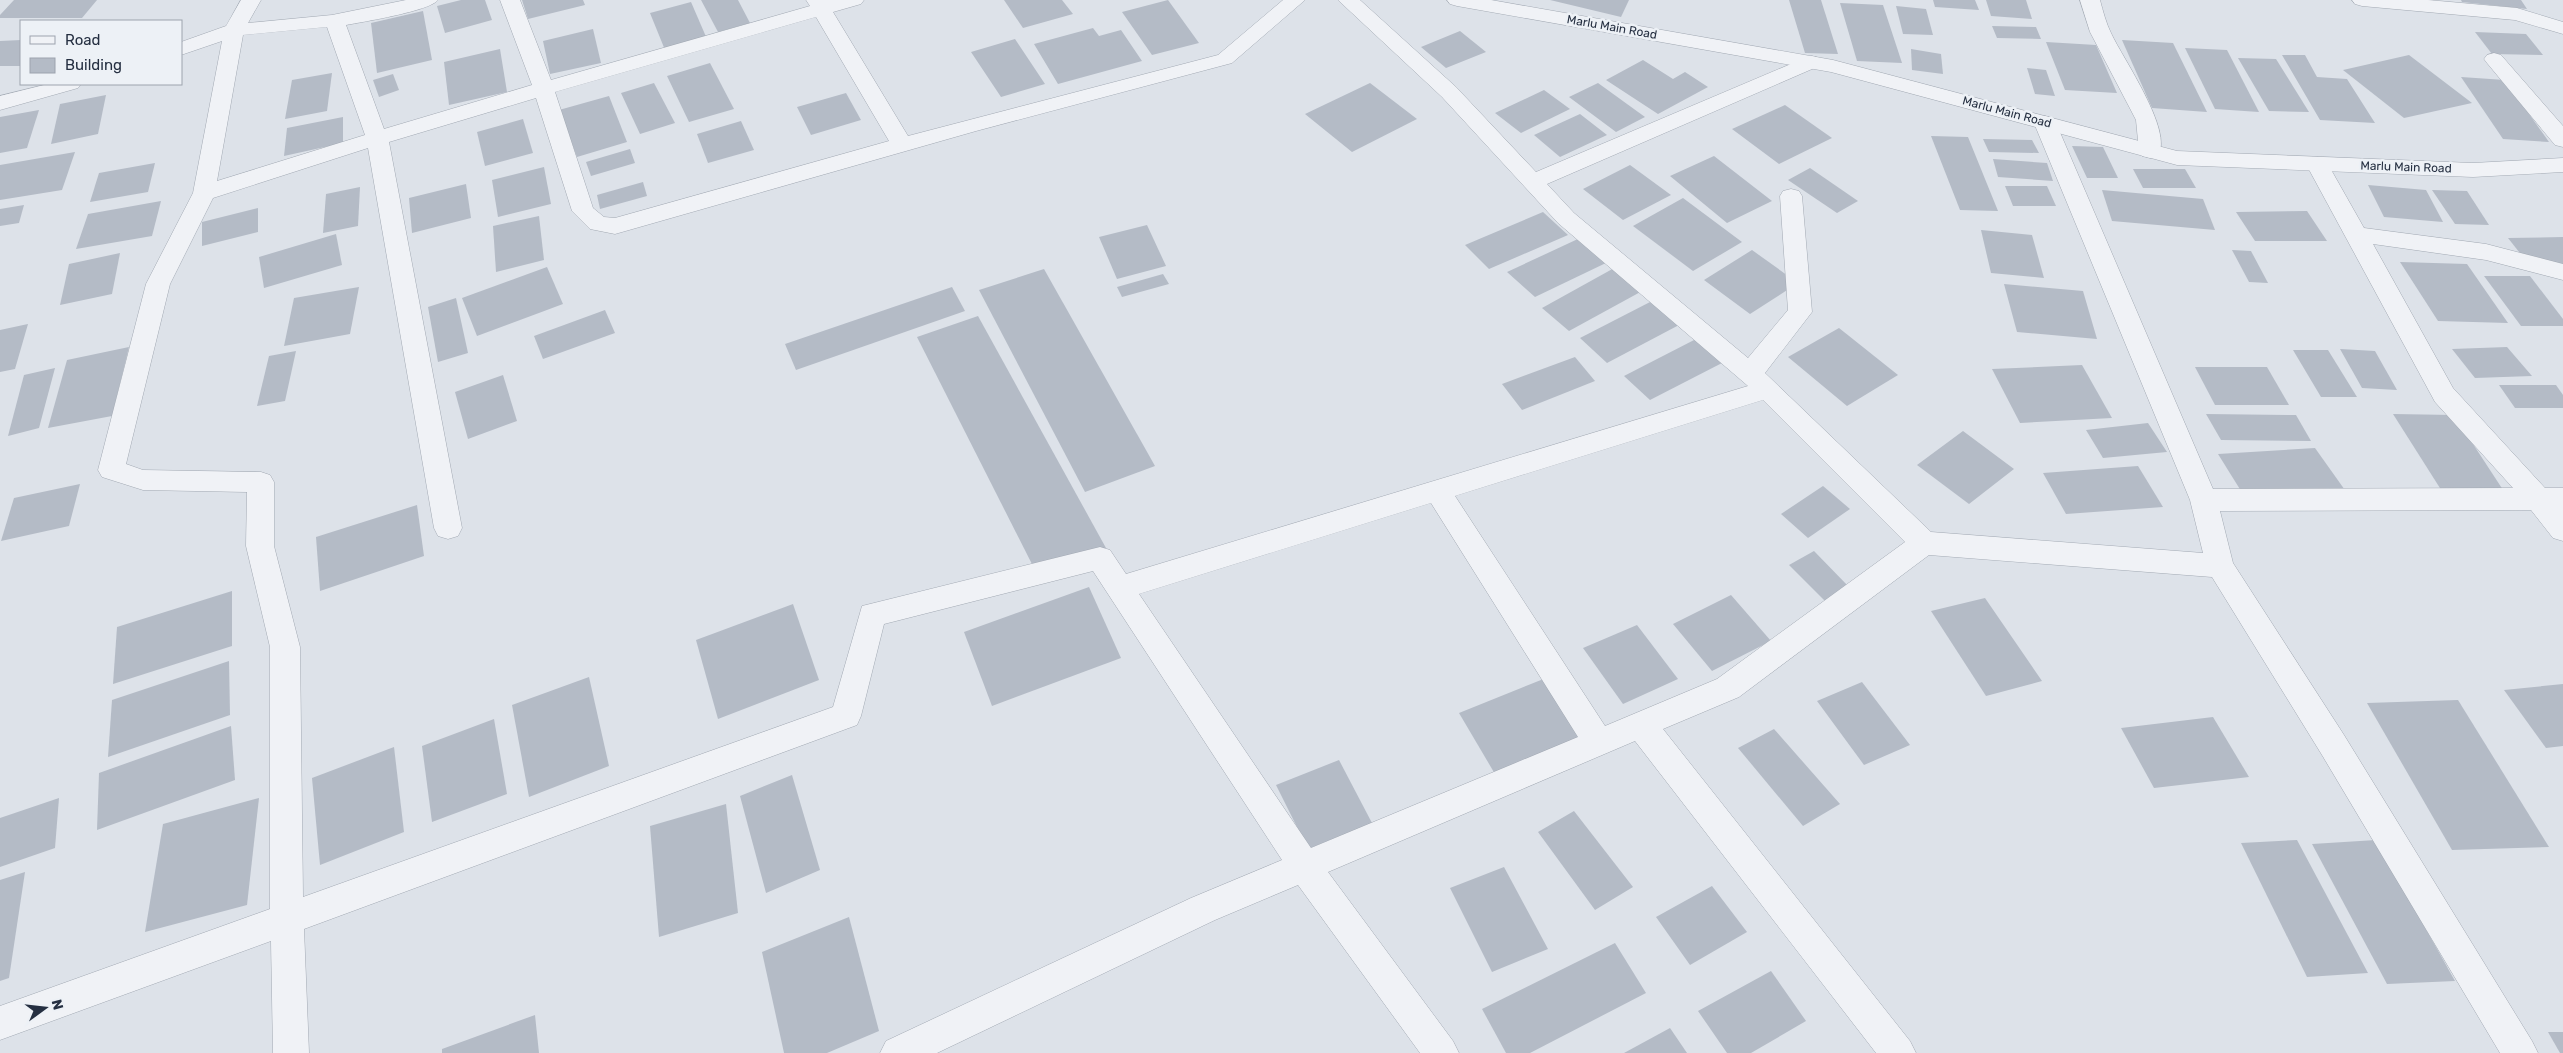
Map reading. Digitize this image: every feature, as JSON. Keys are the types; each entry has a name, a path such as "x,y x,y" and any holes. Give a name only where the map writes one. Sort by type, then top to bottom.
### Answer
{"street":[{"path":"251,0 234,30 204,193 158,284 111,470 143,480 261,482 260,546 286,647 287,919 291,1053"},
{"path":"182,48 234,30 335,22 405,8 428,0"},
{"path":"510,0 544,88 583,211 598,224 615,226 902,144 1225,60 1295,0"},
{"path":"204,193 377,138 818,5 854,0"},
{"path":"1348,0 1450,92 1566,218 1759,381 1924,543 2220,566"},
{"name":"Marlu Main Road","path":"1456,0 1812,62 2177,158 2474,170 2563,165"},
{"path":"2090,0 2100,32 2147,120 2150,151"},
{"path":"2362,0 2517,14 2563,28"},
{"path":"818,5 902,144"},
{"path":"335,22 377,138 448,528"},
{"path":"2494,59 2563,140"},
{"path":"1533,182 1812,62"},
{"path":"0,103 67,85"},
{"path":"2045,123 2204,500 2220,566 2333,745 2520,1053"},
{"path":"2317,164 2444,395 2550,499 2563,530"},
{"path":"1120,588 1438,491 1759,381 1800,312 1791,196"},
{"path":"2356,234 2465,246 2525,258 2563,272"},
{"path":"1438,491 1598,742"},
{"path":"2204,500 2550,499"},
{"path":"898,1053 1203,909 1728,688 1924,543"},
{"path":"0,1023 846,716 872,615 1100,558 1304,866 1441,1053"},
{"path":"1641,725 1898,1053"}],"building":[{"path":"14,0 97,0 82,18 0,18 0,15"},
{"path":"461,0 485,0 492,20 445,33 437,6"},
{"path":"522,0 583,0 585,5 528,19"},
{"path":"701,0 738,0 750,23 718,32"},
{"path":"1004,0 1062,0 1073,14 1023,28"},
{"path":"1168,0 1199,43 1152,55 1122,12"},
{"path":"1550,0 1629,0 1621,17"},
{"path":"1789,0 1821,0 1838,54 1805,53"},
{"path":"1933,0 1975,0 1979,10 1935,7"},
{"path":"1986,0 2026,0 2032,19 1991,16"},
{"path":"2461,0 2521,0 2527,9 2462,2"},
{"path":"691,2 707,39 665,50 650,13"},
{"path":"1840,3 1883,5 1902,63 1857,61"},
{"path":"1896,6 1926,9 1933,35 1903,34"},
{"path":"423,11 432,60 377,73 371,23"},
{"path":"1992,26 2036,27 2041,39 1997,38"},
{"path":"1093,28 1099,36 1121,30 1142,61 1058,84 1034,44"},
{"path":"593,29 601,63 550,74 543,41"},
{"path":"1460,31 1486,52 1446,68 1421,47"},
{"path":"2475,32 2526,34 2543,55 2492,54"},
{"path":"1015,39 1045,84 1001,97 971,52"},
{"path":"20,40 20,66 0,66 0,41"},
{"path":"2122,40 2173,43 2207,112 2152,108"},
{"path":"2046,42 2096,45 2117,93 2065,90"},
{"path":"2185,48 2227,50 2259,112 2215,109"},
{"path":"500,49 507,92 449,105 444,62"},
{"path":"1911,49 1941,54 1943,74 1912,70"},
{"path":"2282,55 2305,55 2317,77 2347,79 2375,123 2320,120"},
{"path":"2409,55 2472,103 2404,118 2343,70"},
{"path":"2238,58 2276,59 2309,112 2269,111"},
{"path":"1643,60 1673,79 1685,72 1708,87 1658,114 1606,80"},
{"path":"710,63 734,109 689,122 667,76"},
{"path":"2027,68 2046,70 2055,96 2035,94"},
{"path":"332,73 327,111 285,119 292,80"},
{"path":"393,74 399,90 379,97 373,80"},
{"path":"2461,77 2505,80 2549,142 2503,139"},
{"path":"654,83 675,123 640,134 621,93"},
{"path":"1370,83 1417,119 1352,152 1305,114"},
{"path":"1598,83 1645,117 1616,132 1569,97"},
{"path":"1544,90 1570,109 1521,133 1495,113"},
{"path":"846,93 861,120 811,135 797,107"},
{"path":"106,95 98,134 51,144 60,104"},
{"path":"609,96 627,142 577,157 559,110"},
{"path":"1785,105 1832,138 1779,164 1732,129"},
{"path":"39,110 27,148 0,153 0,117"},
{"path":"1580,114 1607,135 1560,157 1534,135"},
{"path":"343,117 343,143 284,156 287,128"},
{"path":"523,119 533,153 485,166 477,132"},
{"path":"741,121 754,150 708,163 697,134"},
{"path":"1931,136 1968,137 1998,211 1960,210"},
{"path":"1983,139 2032,140 2039,153 1989,152"},
{"path":"2072,146 2103,147 2118,178 2087,178"},
{"path":"630,149 635,163 591,176 586,162"},
{"path":"75,152 62,190 0,200 0,165"},
{"path":"1714,156 1772,201 1727,223 1670,176"},
{"path":"1993,159 2047,163 2053,181 1998,177"},
{"path":"155,163 148,192 90,202 99,173"},
{"path":"1630,165 1671,195 1623,220 1583,189"},
{"path":"544,167 551,204 498,217 492,180"},
{"path":"1810,168 1858,201 1837,213 1788,180"},
{"path":"2133,169 2185,169 2196,188 2143,188"},
{"path":"643,182 647,196 600,209 597,195"},
{"path":"466,184 471,218 412,233 409,198"},
{"path":"2368,185 2426,190 2443,222 2384,217"},
{"path":"2005,186 2047,186 2056,206 2013,206"},
{"path":"360,187 358,226 323,233 326,194"},
{"path":"2102,190 2203,199 2215,230 2112,221"},
{"path":"2432,190 2467,191 2489,225 2455,224"},
{"path":"1683,198 1742,242 1693,271 1633,226"},
{"path":"161,201 152,236 76,249 88,214"},
{"path":"24,205 19,223 0,226 0,209"},
{"path":"258,208 258,232 202,246 202,222"},
{"path":"2307,211 2327,241 2255,241 2236,212"},
{"path":"1543,212 1568,235 1489,269 1465,245"},
{"path":"539,216 544,260 496,272 493,226"},
{"path":"1147,225 1166,266 1117,279 1099,237"},
{"path":"1981,230 2032,235 2044,278 1991,273"},
{"path":"336,234 342,265 264,288 259,257"},
{"path":"2563,237 2563,271 2534,271 2508,238"},
{"path":"1580,238 1608,262 1535,297 1507,272"},
{"path":"1752,250 1798,283 1750,314 1704,280"},
{"path":"2232,250 2251,251 2268,283 2249,282"},
{"path":"120,253 112,294 60,305 69,264"},
{"path":"2400,262 2467,264 2508,323 2438,321"},
{"path":"547,267 563,304 477,336 462,298"},
{"path":"1616,267 1644,290 1569,331 1542,308"},
{"path":"1044,269 1155,466 1085,492 979,290"},
{"path":"1163,274 1169,284 1122,297 1117,287"},
{"path":"2484,276 2530,276 2563,319 2563,326 2521,326"},
{"path":"2004,284 2083,291 2097,339 2017,332"},
{"path":"359,287 350,334 284,346 294,298"},
{"path":"952,287 965,311 796,370 785,344"},
{"path":"456,298 468,353 438,362 428,307"},
{"path":"1652,301 1679,325 1607,363 1580,338"},
{"path":"605,310 615,333 543,359 534,336"},
{"path":"978,316 1106,548 1038,576 917,337"},
{"path":"28,324 15,369 0,372 0,330"},
{"path":"1839,328 1898,375 1847,406 1788,357"},
{"path":"1696,339 1722,363 1650,400 1624,376"},
{"path":"129,347 112,416 48,428 67,360"},
{"path":"2507,347 2532,376 2475,378 2452,349"},
{"path":"2340,349 2375,351 2397,390 2362,388"},
{"path":"2293,350 2328,350 2357,397 2321,397"},
{"path":"296,351 285,401 257,406 269,356"},
{"path":"1575,357 1595,381 1522,410 1502,384"},
{"path":"2082,365 2112,418 2020,423 1992,369"},
{"path":"2195,367 2267,367 2289,405 2215,405"},
{"path":"55,368 39,428 8,436 24,375"},
{"path":"503,375 517,421 468,439 455,392"},
{"path":"2499,385 2556,385 2563,395 2563,408 2515,408"},
{"path":"2206,414 2296,415 2311,441 2221,440"},
{"path":"2393,414 2454,415 2507,496 2445,496"},
{"path":"2148,423 2167,452 2103,458 2086,430"},
{"path":"1963,431 2014,469 1969,504 1917,465"},
{"path":"2315,448 2352,500 2251,507 2218,454"},
{"path":"2138,466 2163,507 2066,514 2043,473"},
{"path":"80,484 69,526 1,541 14,498"},
{"path":"1823,486 1850,509 1808,538 1781,514"},
{"path":"417,505 424,556 320,591 316,537"},
{"path":"1814,551 1849,587 1825,601 1789,565"},
{"path":"1089,587 1121,658 992,706 964,632"},
{"path":"232,591 232,646 113,684 117,627"},
{"path":"1731,595 1771,641 1712,671 1673,624"},
{"path":"1985,598 2042,681 1986,696 1931,611"},
{"path":"793,604 819,680 718,719 696,640"},
{"path":"1637,625 1678,679 1623,704 1583,648"},
{"path":"229,661 230,715 108,757 112,700"},
{"path":"589,677 609,766 529,797 512,705"},
{"path":"1546,678 1583,738 1495,774 1459,713"},
{"path":"1862,682 1910,745 1864,765 1817,701"},
{"path":"2563,684 2563,746 2546,748 2504,690"},
{"path":"2458,700 2549,847 2452,850 2367,703"},
{"path":"2213,717 2249,777 2154,788 2121,728"},
{"path":"494,719 507,794 432,822 422,746"},
{"path":"231,726 235,780 97,830 99,773"},
{"path":"1774,729 1840,804 1803,826 1738,748"},
{"path":"394,747 404,832 320,865 312,778"},
{"path":"1339,760 1372,823 1308,849 1276,785"},
{"path":"792,775 820,870 766,893 740,796"},
{"path":"59,798 55,848 0,867 0,818"},
{"path":"259,798 247,905 145,932 163,824"},
{"path":"726,804 738,913 659,937 650,826"},
{"path":"1574,811 1633,887 1595,910 1538,832"},
{"path":"2297,840 2368,973 2307,977 2241,843"},
{"path":"2376,840 2455,981 2387,984 2312,844"},
{"path":"1504,867 1548,949 1492,972 1450,888"},
{"path":"25,872 9,978 0,981 0,880"},
{"path":"1712,886 1747,932 1690,965 1656,917"},
{"path":"849,917 879,1031 827,1053 784,1053 762,952"},
{"path":"1615,943 1646,993 1530,1053 1506,1053 1482,1009"},
{"path":"1771,971 1806,1021 1751,1053 1727,1053 1698,1011"},
{"path":"535,1015 539,1053 442,1053 442,1049"},
{"path":"1670,1028 1687,1053 1624,1053"},
{"path":"2548,1032 2563,1032 2563,1053 2560,1053"}]}
